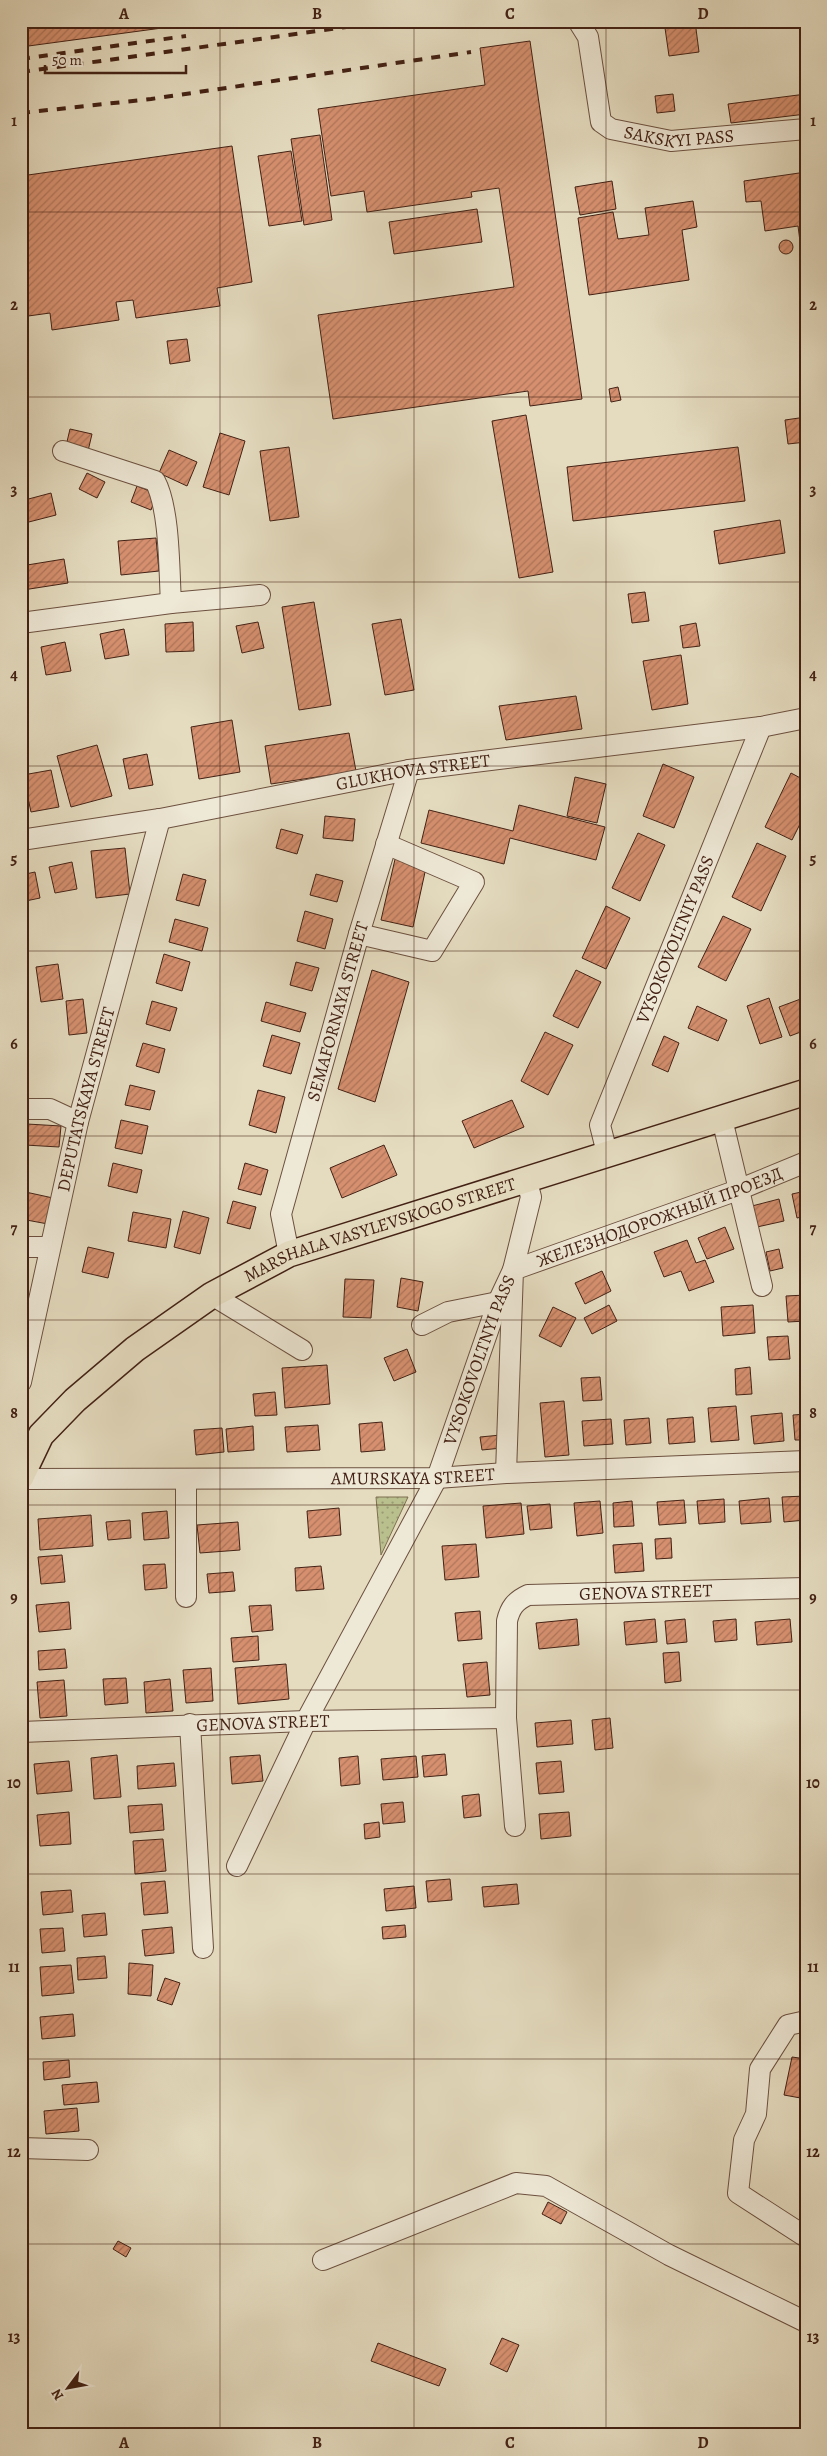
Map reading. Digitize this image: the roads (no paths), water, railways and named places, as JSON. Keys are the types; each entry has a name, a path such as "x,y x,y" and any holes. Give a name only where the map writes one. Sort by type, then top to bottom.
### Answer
{"main road":[{"name":"MARSHALA VASYLEVSKOGO STREET","path":"21,1478 41,1435 75,1400 145,1341 212,1295 289,1254 526,1178 806,1092"}],"street":[{"name":"SAKSKYI PASS","path":"578,21 588,37 601,122 612,129 671,141 806,129"},
{"path":"63,451 155,481 160,490 164,508 171,603"},
{"path":"21,622 171,603 260,595"},
{"name":"GLUKHOVA STREET","path":"21,840 160,820 409,770 761,727 806,718"},
{"name":"VYSOKOVOLTNIY PASS","path":"607,1153 600,1126 761,727"},
{"name":"SEMAFORNAYA STREET","path":"289,1254 281,1214 359,934 409,770"},
{"name":"DEPUTATSKAYA STREET","path":"21,1382 78,1122 160,820"},
{"path":"359,934 432,951 474,882 386,844"},
{"path":"21,1109 50,1109 78,1122"},
{"path":"722,1119 762,1286"},
{"name":"ЖЕЛЕЗНОДОРОЖНЫЙ ПРОЕЗД","path":"513,1270 738,1190 806,1162"},
{"name":"VYSOKOVOLTNYI PASS","path":"237,1866 306,1721 437,1478 498,1302 513,1270 531,1197 526,1178"},
{"path":"21,1247 49,1248"},
{"path":"506,1473 513,1270"},
{"path":"212,1295 302,1350"},
{"path":"422,1325 448,1312 498,1302"},
{"name":"AMURSKAYA STREET","path":"21,1478 437,1478 506,1473 806,1461"},
{"path":"186,1479 186,1597"},
{"name":"GENOVA STREET","path":"515,1826 506,1718 507,1621 514,1605 528,1595 806,1588"},
{"name":"GENOVA STREET","path":"21,1732 190,1724 506,1718"},
{"path":"190,1724 203,1948"},
{"path":"806,2021 788,2025 760,2069 756,2114 744,2140 738,2193 806,2237"},
{"path":"21,2148 88,2150"},
{"path":"323,2260 516,2183 546,2186 669,2255 806,2322"}],"railway":[{"path":"21,72 390,21"},
{"path":"21,59 186,36"},
{"path":"21,113 151,99 471,52"}]}
